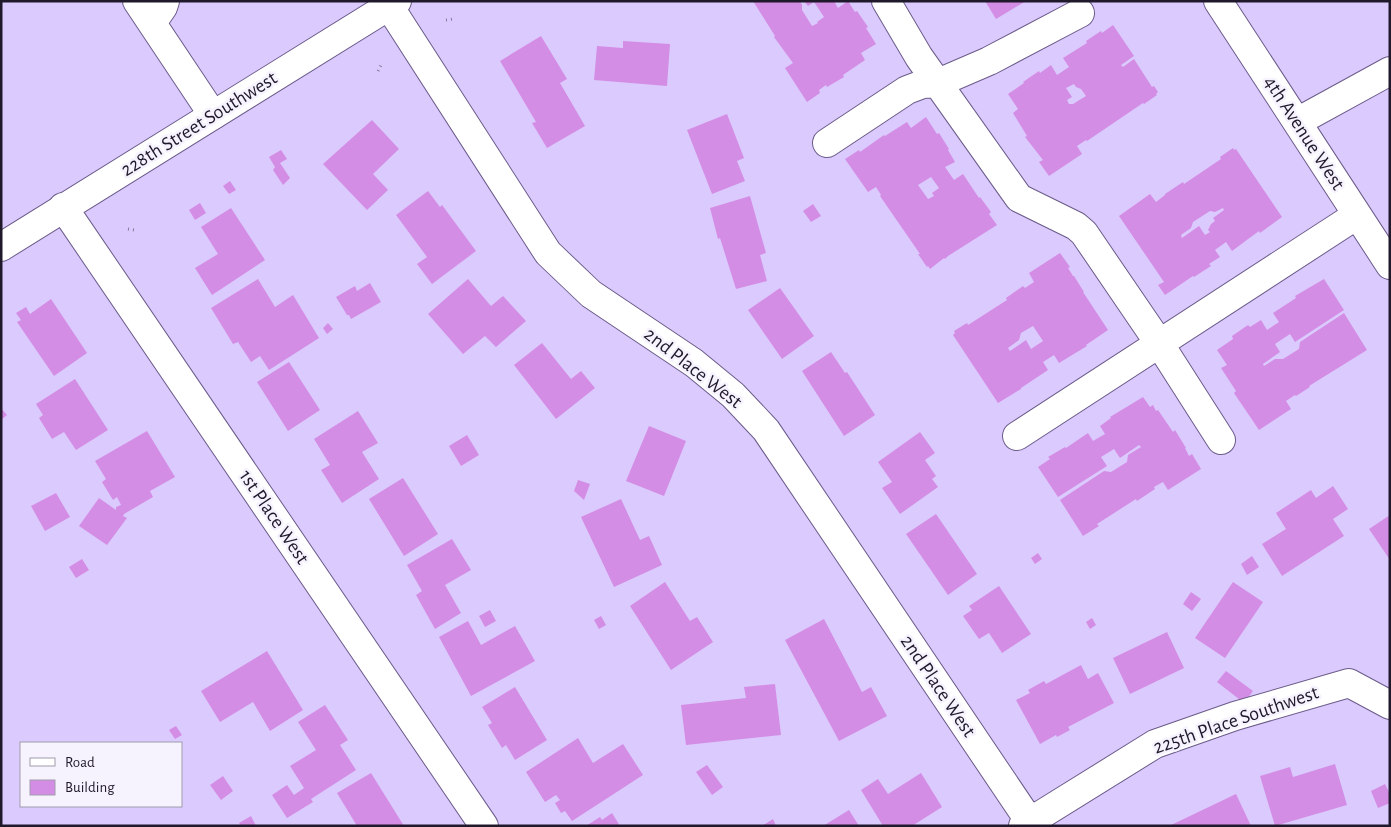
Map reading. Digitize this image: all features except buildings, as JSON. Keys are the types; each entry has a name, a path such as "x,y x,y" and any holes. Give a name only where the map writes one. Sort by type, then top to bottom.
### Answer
{"street":[{"path":"137,1 159,12 213,115"},
{"path":"886,1 919,57 1019,198 1076,226 1084,233 1159,343 1221,440"},
{"name":"4th Avenue West","path":"1218,1 1390,265"},
{"name":"228th Street Southwest","path":"1,247 393,4"},
{"name":"2nd Place West","path":"393,4 548,253 591,294 694,363 733,395 766,430 1026,824"},
{"path":"827,143 907,90 923,84 938,83 989,61 1080,13"},
{"path":"1297,122 1390,70"},
{"name":"1st Place West","path":"63,208 484,826"},
{"path":"1017,436 1357,215"},
{"name":"225th Place Southwest","path":"1026,824 1155,744 1235,716 1349,684 1390,705"}],"path":[{"path":"446,20 454,19"},
{"path":"378,71 382,63"},
{"path":"128,229 134,230"}]}
